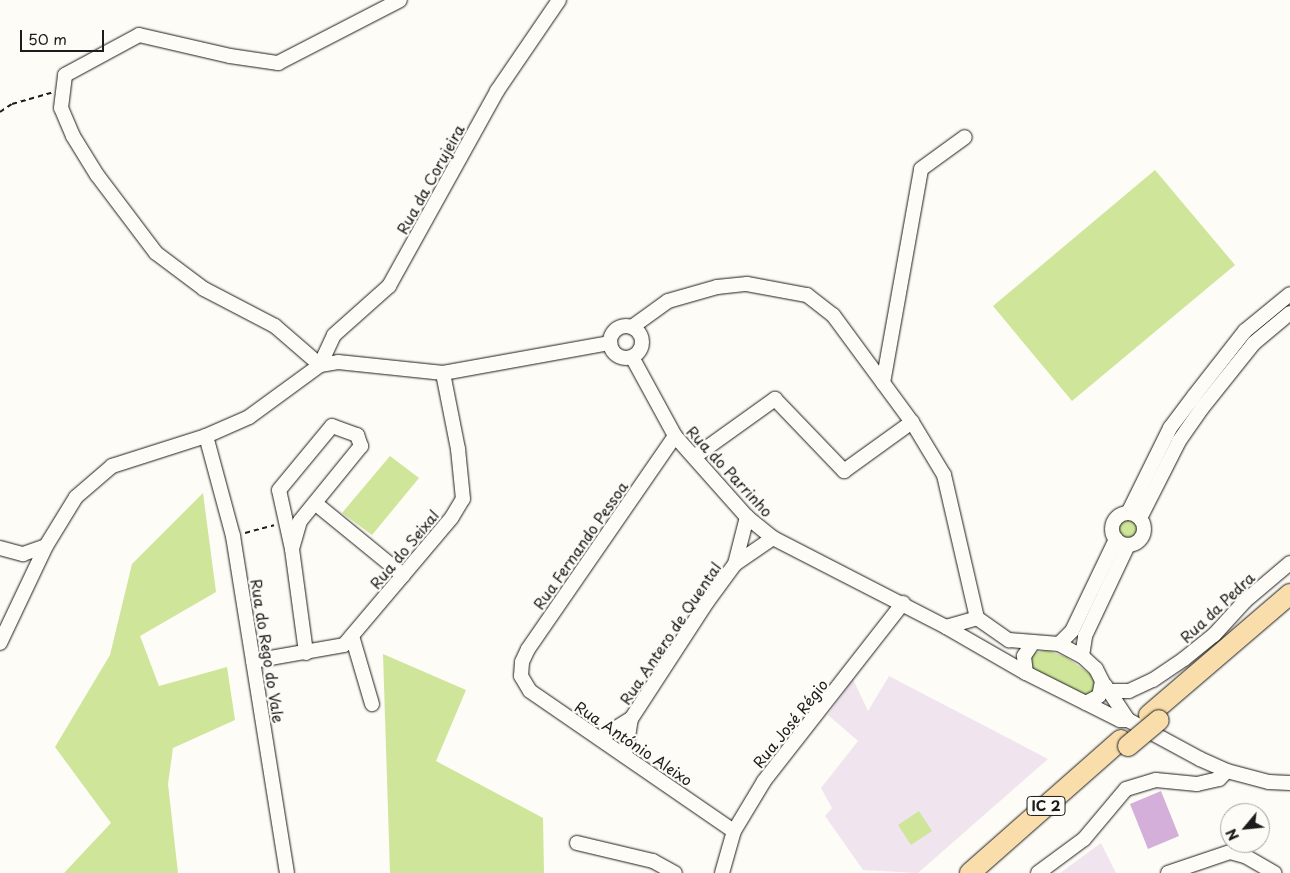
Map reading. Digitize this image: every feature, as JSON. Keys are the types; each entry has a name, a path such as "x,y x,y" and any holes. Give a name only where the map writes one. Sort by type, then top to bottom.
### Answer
{"highway":[{"name":"IC 2","path":"1154,718 1290,594"},
{"name":"IC 2","path":"970,873 1290,606"},
{"name":"IC 2","path":"984,873 1124,743"}],"street":[{"path":"320,365 274,326 204,289 156,253 97,175 73,136 61,108 65,75 139,35 230,56 278,63 400,0"},
{"name":"Rua da Corujeira","path":"320,365 334,335 389,286 497,91 559,0"},
{"path":"883,383 921,169 965,137"},
{"path":"610,343 616,329 632,327 668,301 692,293 747,284 786,289 807,295 833,315 912,422 944,475 977,618 946,627"},
{"path":"1134,516 1170,428 1245,331 1290,294"},
{"path":"1134,516 1179,441 1202,408 1254,343 1290,313"},
{"path":"610,343 618,355 632,356 642,344 640,334 632,327"},
{"path":"0,643 46,546 76,497 99,474 127,459 206,436 249,417 320,365 338,362 443,373 610,343"},
{"name":"Rua do Parrinho","path":"632,356 675,436 747,517 773,538 903,603 1026,673 1120,720 1128,720 1227,771 1269,782 1290,783"},
{"name":"Rua do Seixal","path":"253,661 344,645 403,575 463,499 458,449 443,373"},
{"path":"694,457 775,399 844,471 912,422"},
{"path":"292,549 300,521 361,446 357,435 332,426 279,490 292,549 306,653"},
{"name":"Rua do Rego do Vale","path":"206,436 233,536 287,873"},
{"name":"Rua Fernando Pessoa","path":"521,676 522,662 528,649 675,436"},
{"path":"315,503 403,575"},
{"path":"1082,656 1085,636 1122,542 1113,523 1118,516 1134,516 1144,526 1142,535 1136,542 1122,542"},
{"name":"Rua Antero de Quental","path":"600,738 631,719 735,564 747,517"},
{"name":"Rua Antero de Quental","path":"735,564 773,538"},
{"path":"1059,644 1072,631 1122,542"},
{"path":"0,548 23,554 46,546"},
{"name":"Rua da Pedra","path":"1106,686 1137,687 1184,659 1214,635 1245,601 1290,563"},
{"name":"Rua José Régio","path":"722,873 734,831 764,781 903,603"},
{"name":"Rua do Parrinho","path":"977,618 999,636 1032,644 1059,644 1082,656 1096,669 1128,720"},
{"path":"352,636 372,704"},
{"path":"1026,673 1024,656 1032,644"},
{"name":"Rua António Aleixo","path":"521,676 530,691 734,831"},
{"path":"1086,703 1099,696 1106,686"},
{"name":"Rua Antero de Quental","path":"625,756 631,719"},
{"path":"1038,873 1084,839 1126,789 1156,780 1197,784 1219,779 1227,771"},
{"path":"577,843 653,861 675,873"},
{"path":"1168,873 1230,852 1245,856 1274,873"}],"path":[{"path":"0,112 12,104 63,90"},
{"path":"233,536 286,522"}],"shaded area":[{"path":"889,676 1048,759 918,873 863,870 825,816 832,808 821,788 858,741 828,715 853,679 868,711"},
{"path":"1101,843 1116,873 1060,873"}],"green space":[{"path":"1155,170 1235,265 1072,401 993,306"},
{"path":"390,456 419,478 372,535 342,513"},
{"path":"203,493 216,592 140,636 159,686 227,667 235,720 173,748 168,784 178,873 64,873 111,823 55,747 110,655 132,564"},
{"path":"1124,520 1132,520 1137,525 1135,536 1124,538 1119,533 1119,525"},
{"path":"1046,650 1066,657 1093,676 1097,683 1092,694 1081,695 1032,670 1031,654"},
{"path":"383,654 466,690 436,761 543,818 544,873 390,873"},
{"path":"919,811 932,831 911,845 898,825"}],"building":[{"path":"1161,791 1179,836 1148,849 1130,804"}]}
